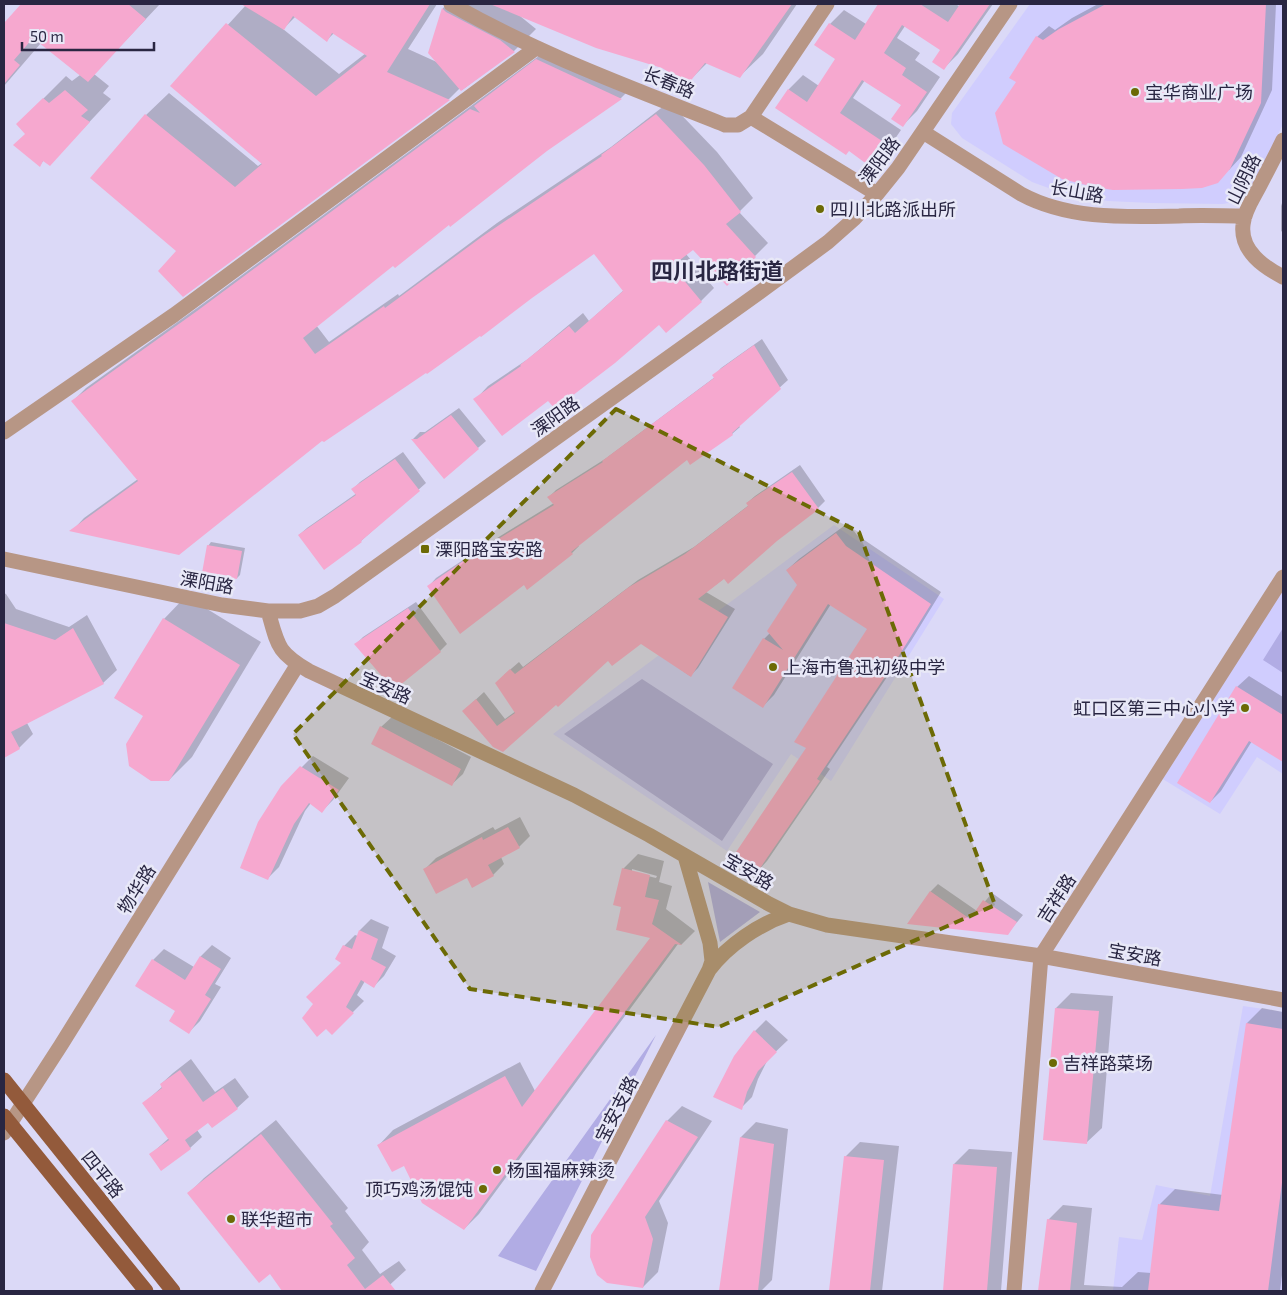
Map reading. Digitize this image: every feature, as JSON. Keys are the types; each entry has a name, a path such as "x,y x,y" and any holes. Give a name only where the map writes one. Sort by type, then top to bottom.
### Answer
{"main road":[{"name":"四平路","path":"4,1080 173,1291"},
{"path":"6,1124 146,1291"}],"street":[{"name":"长春路","path":"451,4 536,48 574,65 725,125 738,125 751,117"},
{"path":"826,4 751,117 877,194"},
{"name":"溧阳路","path":"4,559 222,605 268,611 300,611 318,606 335,596 828,242 854,219 898,168 1010,4"},
{"path":"4,432 174,315 536,48"},
{"name":"长山路","path":"923,132 1033,201 1058,210 1130,216 1245,216"},
{"name":"山阴路","path":"1283,140 1245,216 1242,226 1244,237 1251,252 1264,267 1283,278"},
{"name":"吉祥路","path":"1014,1291 1041,956 1283,577"},
{"name":"宝安路","path":"268,611 280,647 288,658 298,664 327,680 549,783 608,813 789,914 827,926 1041,956 1283,1000"},
{"name":"物华路","path":"6,1124 23,1104 298,664"},
{"name":"宝安支路","path":"542,1291 712,961 710,943 685,856"},
{"name":"宝安支路","path":"709,970 726,951 763,925 789,914"}],"highlighted area":[{"path":"616,409 859,532 995,905 719,1027 470,989 293,734"}],"shaded area":[{"name":"宝华商业广场","path":"1030,4 1283,4 1283,124 1256,180 1246,194 1234,202 1223,204 1108,201 1065,194 1032,182 962,138 951,124 952,113"},
{"name":"上海市鲁迅初级中学","path":"834,525 944,599 831,781 791,754 727,851 553,734"},
{"name":"虹口区第三中心小学","path":"1283,589 1283,774 1257,757 1220,814 1161,778"},
{"path":"1283,628 1283,673 1263,660"},
{"path":"642,679 773,764 722,841 564,734"},
{"path":"708,882 760,912 720,942"},
{"path":"1243,1006 1283,1012 1283,1291 1113,1291 1119,1237 1142,1240 1156,1185 1210,1196"},
{"path":"656,1035 536,1271 498,1256"}],"building":[{"path":"21,4 128,4 146,19 88,82 33,38 14,60 20,65 4,84 4,23"},
{"path":"241,4 430,4 387,72 450,100 183,297 158,271 176,251 90,178 145,114 235,187 262,164 170,86 226,23 316,96 367,56 332,33 327,42 293,16 284,30"},
{"path":"490,4 792,4 740,78 705,63 688,84 662,68 596,48"},
{"path":"878,4 920,4 948,22 960,4 990,4 944,70 932,62 940,50 902,25 884,53 906,68 902,75 927,92 903,127 891,119 901,105 862,80 840,113 888,145 872,168 849,151 846,155 775,108 788,89 807,102 835,59 814,45 829,23 855,40"},
{"name":"宝华商业广场","path":"1106,4 1266,4 1261,103 1230,169 1218,183 1202,188 1182,189 1113,190 1094,187 1062,179 1003,144 995,113 1016,82 1009,78 1036,36 1043,40 1059,29"},
{"path":"442,8 446,12 500,40 515,52 461,91 428,53"},
{"path":"536,59 622,99 547,151 395,268 393,266 303,338 315,354 384,306 385,308 483,236 602,156 656,114 704,165 741,212 726,224 756,257 727,286 693,250 672,266 702,302 666,333 659,325 615,363 555,409 548,401 502,436 473,399 521,366 569,326 575,333 623,291 594,254 481,337 324,442 322,441 179,555 69,531 138,481 71,401 197,311 470,109 480,113 474,106"},
{"path":"65,90 88,110 81,116 90,122 50,166 43,161 40,167 13,145 25,134 16,124 43,98 49,103"},
{"path":"754,345 781,389 732,433 733,435 690,465 687,460 571,552 573,554 527,590 524,585 460,634 427,586 472,555 554,505 547,497 603,462 714,378 712,375"},
{"path":"451,415 479,449 444,479 411,439 417,439"},
{"path":"395,459 420,491 362,542 324,570 298,535 356,495 351,489"},
{"path":"792,472 819,509 777,541 728,584 724,579 698,599 728,617 691,677 641,644 612,666 608,661 558,707 556,705 503,752 493,747 462,711 476,699 497,726 515,713 495,683 510,669 515,674 629,587 685,554 748,506 746,503"},
{"path":"836,533 846,546 931,604 817,779 820,781 756,874 732,858 806,748 794,742 867,629 828,604 763,708 732,688 763,638 783,650 767,631 797,585 786,570"},
{"path":"207,545 242,551 237,579 202,573"},
{"path":"408,608 441,652 394,690 354,644"},
{"path":"163,618 240,665 169,781 151,781 129,766 126,744 143,716 114,698"},
{"path":"4,623 55,640 73,628 104,684 11,732 20,749 4,758"},
{"path":"1236,686 1283,715 1283,762 1249,741 1210,803 1177,783"},
{"path":"380,726 461,769 452,786 371,744"},
{"path":"300,766 339,790 322,813 309,803 294,824 268,880 240,868 258,822 281,786"},
{"path":"508,827 520,848 488,865 494,876 472,888 467,878 436,894 423,869 482,837 483,840"},
{"path":"622,868 650,875 645,897 659,900 652,924 682,945 675,944 464,1230 422,1203 404,1166 392,1172 377,1145 505,1076 522,1107 650,938 616,930 621,907 613,905"},
{"path":"930,891 970,919 983,900 1017,922 1008,935 907,924"},
{"path":"359,930 378,939 371,959 386,967 374,988 361,980 346,1007 354,1013 332,1035 326,1029 317,1037 302,1018 313,1004 306,997 341,963 335,959 343,945 352,949"},
{"path":"200,956 221,969 205,995 211,999 189,1034 169,1021 175,1011 135,986 152,959 185,980"},
{"path":"1055,1008 1099,1011 1087,1144 1043,1140"},
{"path":"1246,1023 1283,1029 1283,1175 1268,1291 1148,1291 1158,1204 1219,1211"},
{"path":"754,1030 777,1052 758,1071 747,1092 742,1110 713,1097 734,1056"},
{"path":"180,1070 203,1102 223,1088 238,1109 212,1128 208,1123 185,1140 191,1149 161,1171 149,1154 169,1140 142,1103 162,1088 160,1084"},
{"path":"666,1120 698,1137 645,1217 653,1239 643,1288 607,1283 597,1275 590,1257 591,1235"},
{"path":"261,1134 333,1224 330,1226 355,1258 347,1265 365,1289 383,1275 396,1291 282,1291 270,1274 259,1283 187,1193"},
{"path":"740,1137 774,1144 758,1291 719,1291"},
{"path":"844,1156 884,1160 870,1291 829,1291"},
{"path":"953,1164 997,1167 987,1291 943,1291"},
{"path":"1047,1219 1077,1223 1070,1291 1038,1291"}],"place":[{"name":"宝华商业广场","path":"1135,92"},
{"name":"四川北路派出所","path":"820,209"},
{"name":"溧阳路宝安路","path":"425,549"},
{"name":"上海市鲁迅初级中学","path":"773,667"},
{"name":"虹口区第三中心小学","path":"1245,708"},
{"name":"吉祥路菜场","path":"1053,1063"},
{"name":"杨国福麻辣烫","path":"497,1170"},
{"name":"顶巧鸡汤馄饨","path":"483,1189"},
{"name":"联华超市","path":"231,1219"}],"district":[{"name":"四川北路街道","path":"717,270"}]}
